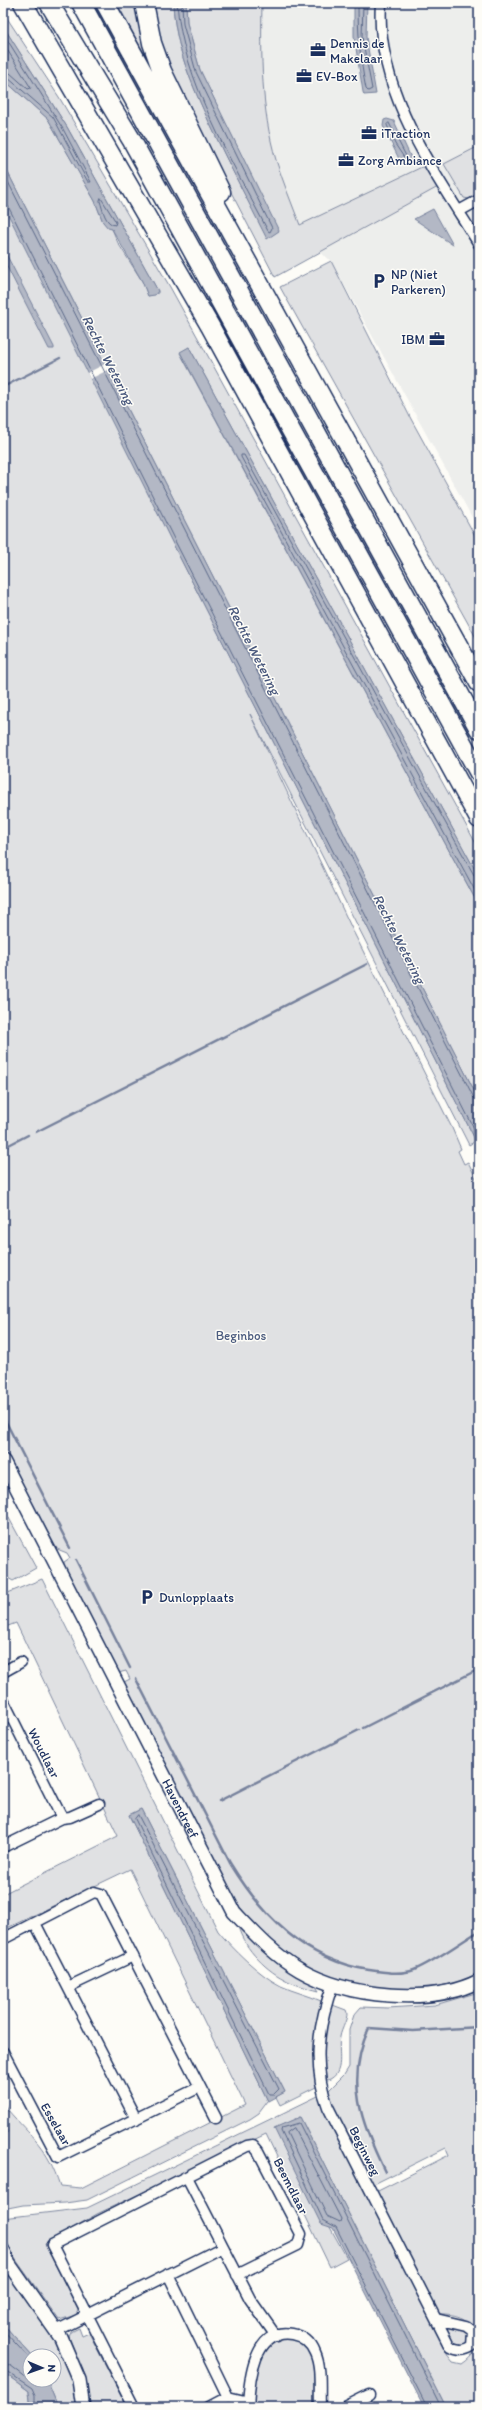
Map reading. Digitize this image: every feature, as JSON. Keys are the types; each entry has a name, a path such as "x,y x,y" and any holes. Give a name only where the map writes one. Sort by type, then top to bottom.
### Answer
{"highway":[{"path":"15,3 61,66"},
{"path":"23,3 61,66 206,319 479,819"},
{"path":"49,3 131,139 479,773"},
{"path":"81,3 479,729"},
{"path":"105,3 266,290"},
{"path":"144,3 152,43 165,78 266,290 288,340 479,683"}],"street":[{"path":"381,3 384,51 397,99 479,244"},
{"path":"459,211 479,200"},
{"name":"Havendreef","path":"3,1460 234,1912 270,1948 300,1970 333,1984 361,1992 397,1996 439,1993 479,1981"},
{"path":"3,1672 21,1662"},
{"name":"Woudlaar","path":"3,1700 62,1818"},
{"path":"3,1847 62,1818 70,1817 99,1804"},
{"path":"3,1939 94,1892 101,1894 216,2118"},
{"path":"35,1923 136,2119"},
{"path":"68,1987 133,1956"},
{"name":"Beginweg","path":"333,1984 320,2025 317,2059 321,2088 335,2120 436,2319"},
{"name":"Esselaar","path":"3,2052 58,2157 200,2087"},
{"name":"Beemdlaar","path":"134,2407 52,2245 253,2145 258,2151 301,2234 298,2245 237,2275"},
{"path":"187,2177 250,2299 276,2336"},
{"path":"56,2332 223,2247"},
{"path":"4,2253 56,2332 75,2366 79,2380 83,2407"},
{"path":"168,2274 228,2397 248,2405 257,2355 262,2345 276,2336 294,2334 302,2338 312,2347 318,2360 320,2407"},
{"path":"345,2407 369,2395"},
{"path":"209,2407 228,2397"}],"shaded area":[{"path":"251,3 479,3 479,530 331,261 292,230 248,58"}],"green space":[{"path":"117,3 142,3 171,104"},
{"path":"148,3 173,3 177,35 191,80 217,139 267,238 278,231 200,70 187,23 186,3 262,3 262,62 267,122 276,160 300,225 426,165 438,187 275,277 163,61"},
{"path":"3,12 59,97 170,287 479,849 479,877 189,347 180,353 479,906 479,1100 3,163 3,79 48,119 95,201 103,222 112,229 118,243 142,281 148,296 158,293 67,127 3,26"},
{"path":"479,146 479,195 469,199 464,198 444,164"},
{"name":"Beginbos","path":"3,196 173,544 476,1141 469,1145 250,714 353,931 452,1128 461,1149 458,1151 464,1164 468,1162 479,1184 479,1974 451,1984 402,1989 375,1987 349,1982 326,1975 304,1964 284,1951 265,1935 248,1917 231,1895 122,1683 130,1679 126,1671 118,1673 64,1566 64,1562 70,1558 67,1553 57,1549 3,1449"},
{"path":"331,261 411,419 479,543 479,643 280,287"},
{"path":"3,1507 36,1568 13,1581 3,1575"},
{"path":"42,1579 218,1931 231,1946 264,1975 281,1986 321,2001 318,2086 280,2105 276,2097 285,2092 141,1809 129,1815 268,2101 259,2113 250,2119 87,2200 65,2203 23,2205 3,2209 3,2135 8,2132 3,2122 3,2101 7,2109 38,2143 50,2161 60,2186 81,2188 245,2105 130,1869 3,1930 3,1894 118,1836 16,1623 3,1628 3,1595"},
{"path":"237,1922 298,1975 315,1985 319,1991 292,1983 276,1975 261,1963 248,1948 239,1931"},
{"path":"479,1992 479,2334 475,2328 460,2317 449,2314 435,2314 376,2192 449,2155 446,2148 372,2185 327,2092 344,2075 349,2067 349,2030 354,2015 361,2007 388,2008 435,2005"},
{"path":"330,2004 346,2010 347,2016 339,2043 339,2067 334,2077 328,2080 325,2079 323,2050"},
{"path":"318,2096 321,2097 449,2357 453,2362 462,2364 472,2355 476,2348 479,2334 479,2407 446,2407 300,2117 275,2128 347,2258 330,2267 266,2134 97,2214 45,2244 78,2310 76,2315 59,2320 14,2257 3,2233 3,2218 87,2208"},
{"path":"3,2261 60,2348 25,2348 3,2324"},
{"path":"446,2324 455,2325 469,2333 469,2342 465,2346 455,2347 444,2328"},
{"path":"79,2328 82,2336 89,2333 127,2407 89,2407 87,2384 69,2337 71,2332"},
{"path":"291,2338 308,2346 314,2359 314,2407 253,2407 256,2370 263,2352 268,2345 275,2340"},
{"path":"62,2352 68,2361 80,2407 58,2407 50,2388 62,2388"},
{"path":"3,2372 22,2386 22,2388 29,2391 31,2407 3,2407"}],"water":[{"path":"173,3 186,3 187,23 200,70 279,231 267,239 217,139 191,80 177,35"},
{"path":"354,3 367,3 366,37 376,94 364,95 363,92 354,36"},
{"path":"3,26 67,127 158,291 155,295 148,296 142,281 112,229 108,228 103,222 95,201 48,119 3,79"},
{"path":"387,119 394,121 413,162 408,164 400,161 383,126 384,120"},
{"path":"3,163 479,1100 479,1147 173,544 3,204"},
{"path":"433,209 453,245 414,219"},
{"path":"3,248 54,349 49,349 3,259"},
{"path":"189,347 479,877 479,906 180,352"},
{"path":"141,1809 285,2092 268,2101 129,1815"},
{"path":"300,2117 446,2407 424,2407 333,2228 321,2224 274,2128"},
{"path":"3,2324 25,2348 22,2348 22,2386 3,2372"},
{"path":"25,2388 50,2388 58,2407 31,2407 29,2391"}],"pier":[{"path":"107,363 110,369 90,379 87,373"}],"waterway":[{"path":"3,387 60,358"},
{"path":"36,1132 367,964"},
{"path":"3,1148 28,1135"},
{"path":"3,1416 70,1548"},
{"path":"76,1560 130,1668"},
{"path":"363,1728 479,1669"},
{"path":"136,1679 230,1863 257,1901 288,1933 325,1957 346,1965 369,1970 397,1973 409,1972 421,1967 479,1931"},
{"path":"219,1801 359,1730"},
{"path":"385,2172 369,2136 359,2102 357,2084 358,2066 362,2047 369,2028 413,2031 479,2027"}],"place":[{"name":"Dennis de Makelaar","path":"318,50"},
{"name":"EV-Box","path":"304,76"},
{"name":"iTraction","path":"369,133"},
{"name":"Zorg Ambiance","path":"346,160"},
{"name":"NP (Niet Parkeren)","path":"379,281"},
{"name":"IBM","path":"437,339"},
{"name":"Dunlopplaats","path":"147,1597"}],"water label":[{"name":"Rechte Wetering","path":"108,360"},
{"name":"Rechte Wetering","path":"254,650"},
{"name":"Rechte Wetering","path":"399,939"}]}
